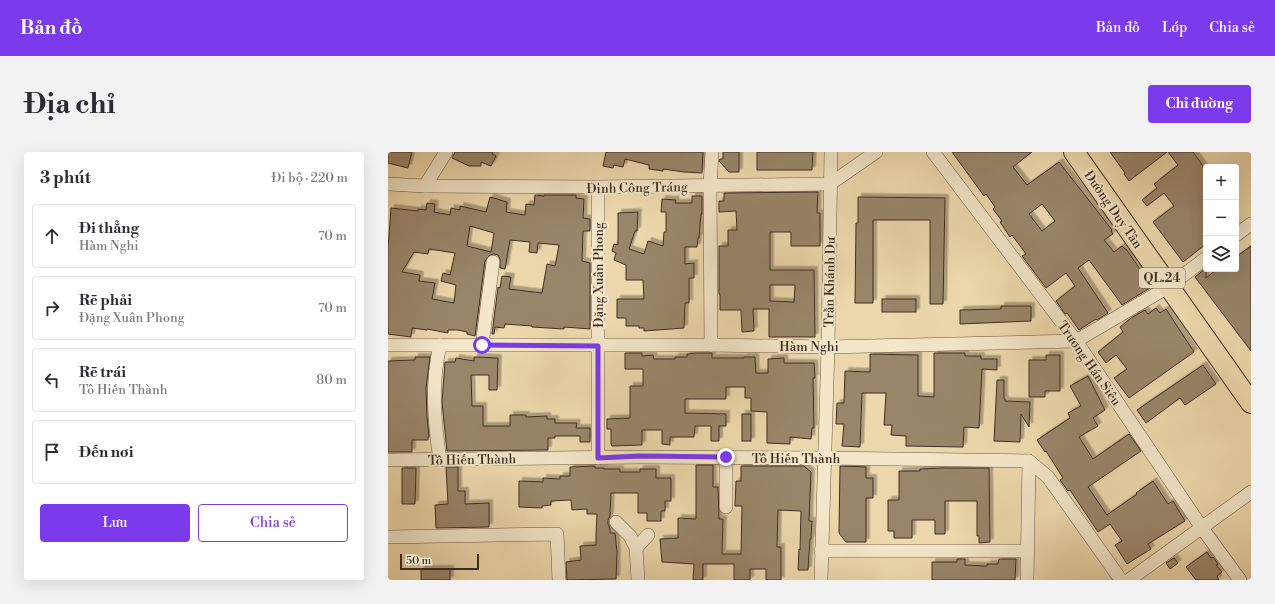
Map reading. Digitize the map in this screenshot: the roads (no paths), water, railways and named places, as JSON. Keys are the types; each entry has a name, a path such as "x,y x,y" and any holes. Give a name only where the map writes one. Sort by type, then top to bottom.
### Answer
{"main road":[{"name":"Đường Duy Tân","path":"1074,152 1251,383"},
{"name":"Đường Duy Tân","path":"1089,152 1251,403"}],"street":[{"path":"425,186 446,152"},
{"path":"711,345 710,186 712,152"},
{"name":"Trần Khánh Dư","path":"821,580 828,347 831,152"},
{"path":"830,184 876,152"},
{"name":"Trương Hán Siêu","path":"934,152 1076,341 1202,528 1240,580"},
{"name":"Đinh Công Tráng","path":"388,184 425,186 598,187 830,184"},
{"name":"Đặng Xuân Phong","path":"598,187 598,458"},
{"path":"1239,233 1251,224"},
{"name":"Hàm Nghi","path":"388,344 598,346 711,345 828,347 1076,341 1173,283 1203,260"},
{"path":"482,345 493,262"},
{"path":"440,345 434,378 434,410 440,460"},
{"name":"Tô Hiến Thành","path":"388,460 598,458 640,456 1029,461"},
{"path":"726,457 726,507"},
{"path":"1027,580 1029,461"},
{"path":"1029,461 1048,477 1121,580"},
{"path":"1129,580 1251,492"},
{"path":"616,522 630,536 636,548 638,580"},
{"path":"388,537 557,534 559,580"},
{"path":"636,548 648,535"},
{"path":"822,551 1027,551"}]}
